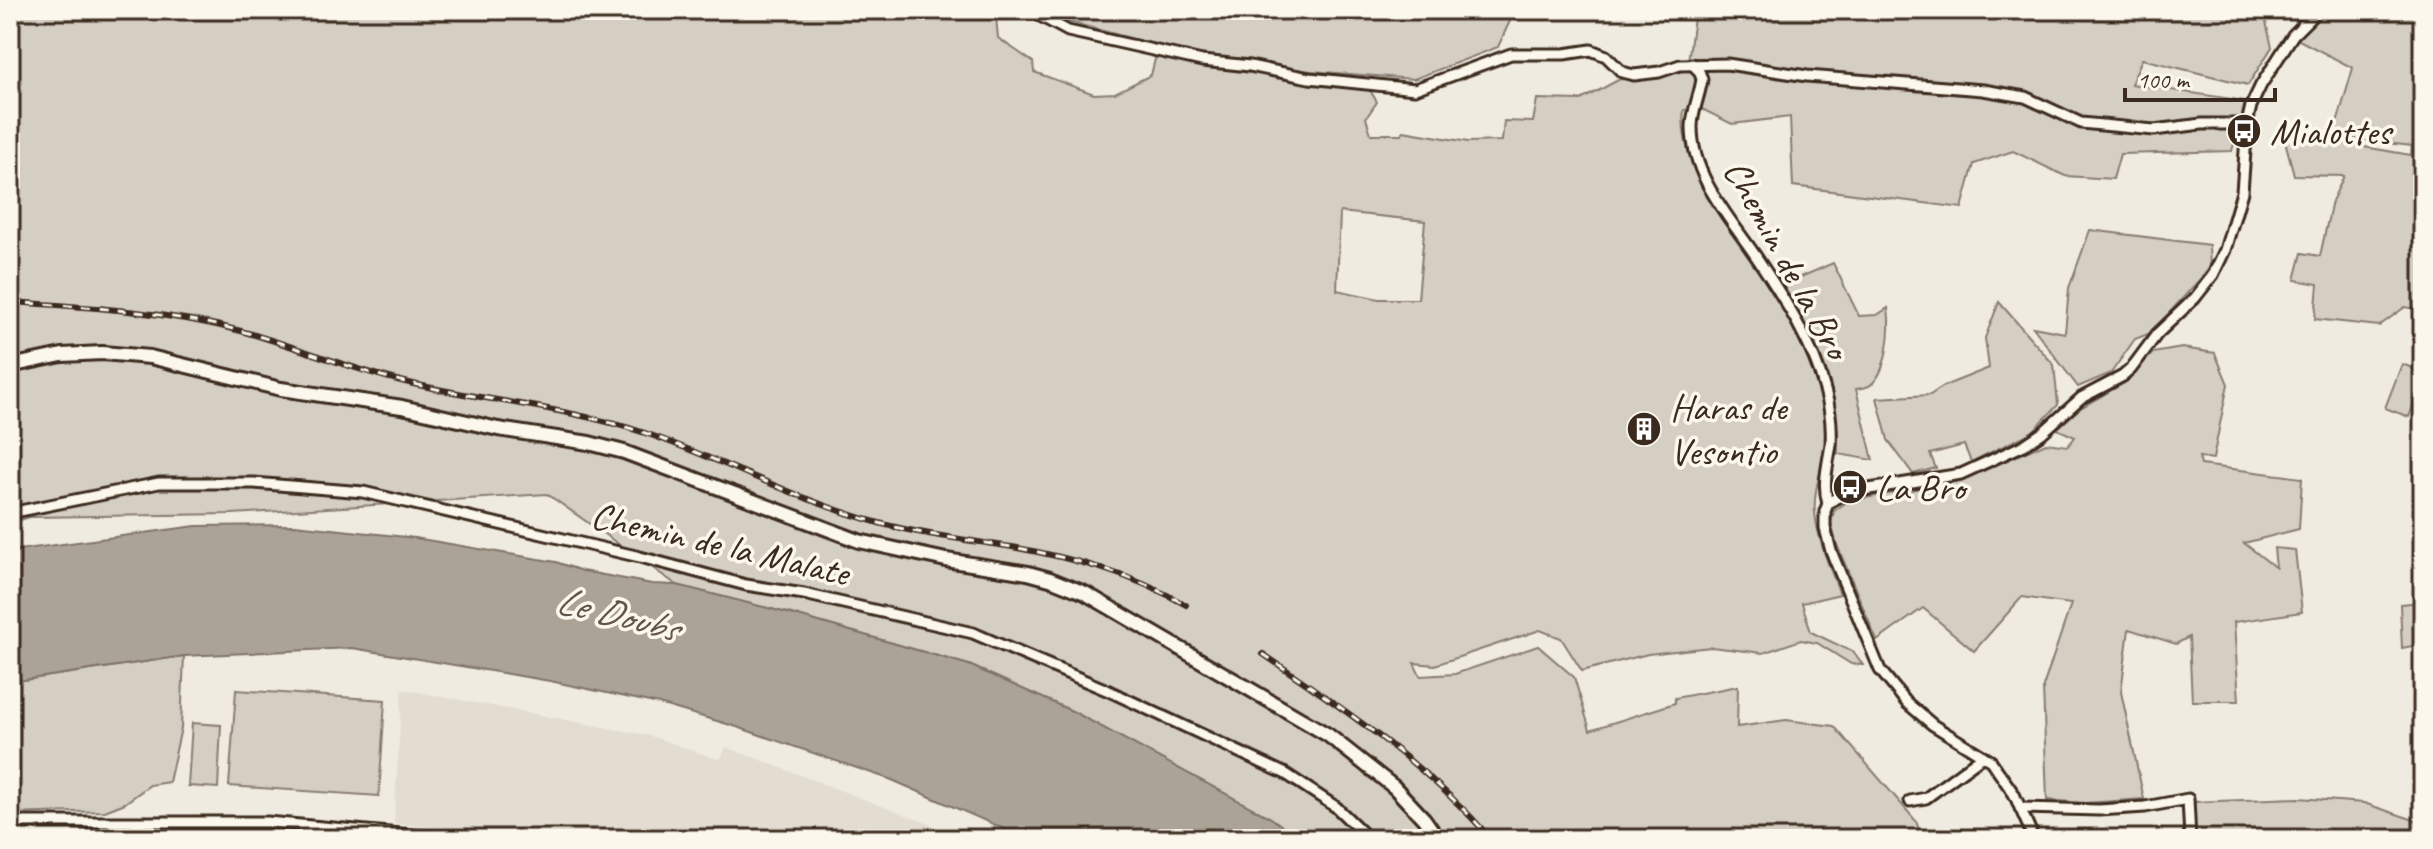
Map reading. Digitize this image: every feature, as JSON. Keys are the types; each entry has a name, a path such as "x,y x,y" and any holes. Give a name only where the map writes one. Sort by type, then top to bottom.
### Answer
{"main road":[{"path":"10,366 62,355 102,353 150,357 281,389 402,407 498,429 589,443 624,452 859,541 1050,579 1100,601 1142,629 1328,735 1394,787 1438,839"}],"street":[{"path":"1029,10 1068,31 1202,61 1250,66 1309,78 1415,89 1511,54 1564,54 1591,50 1606,56 1622,72 1634,75 1680,65 1727,64 1807,76 1983,90 2025,97 2081,123 2154,130 2202,124 2247,124"},
{"path":"1828,504 1859,490 1961,474 2024,445 2081,398 2123,376 2157,334 2195,298 2213,275 2225,250 2242,192 2251,106 2293,35 2318,10"},
{"name":"Chemin de la Bro","path":"1692,64 1702,79 1692,127 1703,178 1791,313 1812,354 1825,390 1831,420 1831,443 1825,482 1828,504 1824,518 1831,551 1882,675 1907,703 1933,725 1991,761 2004,778 2034,839"},
{"name":"Chemin de la Malate","path":"10,513 159,483 254,483 363,492 746,585 804,594 973,633 1109,691 1286,774 1336,807 1369,839"},
{"path":"1910,801 1926,798 1983,756"},
{"path":"2020,808 2099,810 2145,807 2188,799 2190,839"},
{"path":"10,825 25,822 267,822 456,839"}],"shaded area":[{"path":"10,10 976,10 996,17 998,38 1033,62 1034,72 1094,94 1115,93 1151,75 1156,55 1195,65 1368,87 1377,102 1366,118 1371,134 1402,134 1403,131 1468,142 1502,141 1504,121 1533,122 1537,99 1581,100 1620,79 1644,80 1688,62 1695,10 2213,10 2231,17 2239,10 2281,10 2265,18 2272,47 2248,85 2142,59 2131,84 2246,101 2232,151 2120,154 2113,179 2065,176 2013,151 1974,164 1962,208 1793,186 1790,117 1732,124 1702,109 1684,110 1685,137 1706,192 1792,324 1818,386 1825,436 1815,513 1822,544 1840,594 1802,603 1811,632 1853,652 1863,665 1851,664 1817,643 1801,640 1763,653 1711,647 1648,654 1582,671 1561,638 1540,630 1435,665 1414,663 1420,676 1455,674 1538,646 1574,677 1590,730 1675,703 1675,698 1738,686 1737,727 1786,720 1834,726 1916,821 1922,839 1291,839 1074,712 969,665 677,585 547,494 232,514 30,517 10,523","holes":["1340,212 1425,221 1418,299 1379,299 1337,290"]},
{"path":"1046,10 1515,10 1498,47 1414,79 1311,71 1191,54 1069,22"},
{"path":"2322,10 2423,10 2423,310 2405,307 2379,326 2315,319 2318,284 2295,280 2302,253 2320,256 2332,201 2344,176 2294,175 2283,133 2411,155 2412,146 2333,137 2353,68 2297,39 2308,19"},
{"path":"2090,230 2209,245 2210,268 2151,333 2135,339 2111,373 2078,387 2033,327 2065,333 2069,288"},
{"path":"1833,263 1859,316 1877,315 1888,308 1888,338 1880,372 1869,386 1856,389 1873,460 1838,454 1835,404 1824,365 1780,286"},
{"path":"1999,302 2054,365 2058,405 2032,432 1971,462 1964,445 1930,454 1936,468 1913,474 1888,440 1877,398 1930,395 1989,368 1985,338"},
{"path":"2182,348 2215,353 2228,384 2213,459 2199,457 2201,465 2302,478 2299,529 2244,543 2276,568 2274,548 2295,550 2302,612 2234,622 2239,701 2192,701 2189,637 2176,644 2129,629 2121,692 2144,799 2085,803 2047,800 2043,687 2071,604 2022,597 1974,651 1923,608 1877,641 1837,545 1831,523 1834,511 1848,501 1960,481 2046,443 2068,446 2075,437 2057,429 2079,409 2124,383 2153,353"},
{"path":"2402,364 2423,372 2409,417 2385,408"},
{"path":"2423,602 2423,644 2402,648 2400,604"},
{"path":"184,656 181,728 169,782 150,785 125,803 105,811 10,814 10,682"},
{"path":"402,689 651,736 720,760 726,747 969,839 609,839 394,824"},
{"path":"236,690 385,700 379,796 229,786"},
{"path":"192,723 221,725 218,788 188,786"},
{"path":"2299,798 2364,803 2423,823 2423,839 2193,839 2192,802"}],"water":[{"name":"Le Doubs","path":"295,525 415,538 556,562 582,571 652,584 677,585 969,665 1074,712 1271,818 1301,839 1027,839 892,780 659,704 550,681 352,648 184,656 10,682 10,551 196,526"}],"railway":[{"path":"10,302 126,311 212,324 405,382 616,424 849,514 912,531 1012,547 1080,562 1145,584 1186,605"},
{"path":"1263,654 1412,762 1491,839"}],"place":[{"name":"Mialottes","path":"2244,131"},
{"name":"Haras de Vesontio","path":"1644,429"},
{"name":"La Bro","path":"1850,487"}]}
